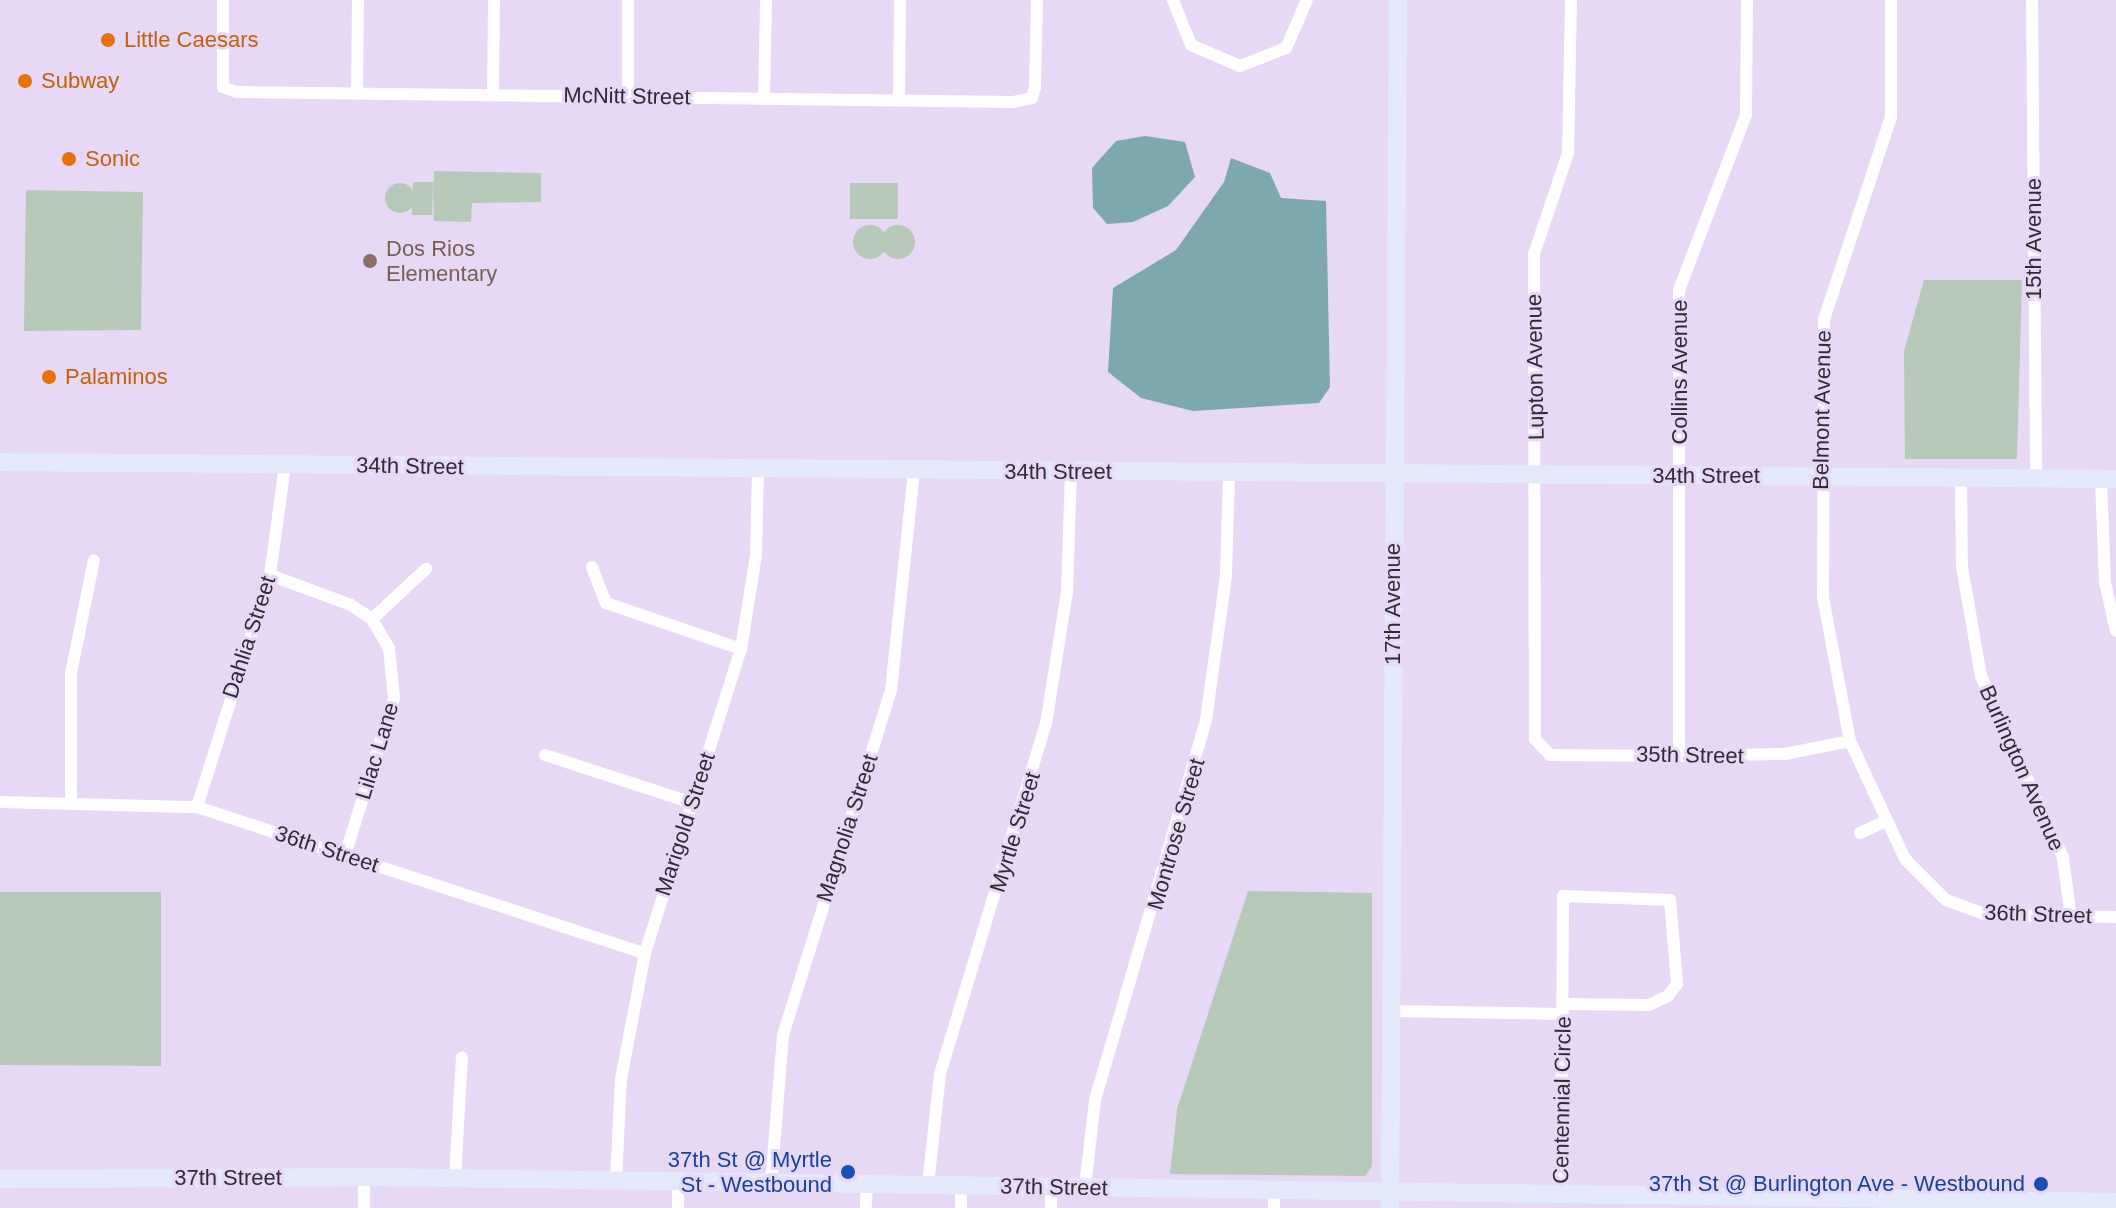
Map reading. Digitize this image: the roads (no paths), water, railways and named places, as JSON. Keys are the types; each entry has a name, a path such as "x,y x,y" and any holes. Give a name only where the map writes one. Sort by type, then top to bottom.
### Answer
{"main road":[{"name":"17th Avenue","path":"1390,1201 1398,0"},
{"name":"34th Street","path":"0,462 2109,479"},
{"name":"37th Street","path":"0,1179 364,1177 1051,1186 1274,1200 1390,1201 1561,1196 1869,1204 2060,1205 2116,1202"}],"street":[{"name":"McNitt Street","path":"223,0 223,87 357,93 899,100 1032,98 1037,0"},
{"path":"357,93 358,0"},
{"path":"493,94 494,0"},
{"path":"628,0 628,96"},
{"path":"764,98 766,0"},
{"path":"899,100 900,0"},
{"path":"1173,0 1191,45 1240,66 1286,48 1307,0"},
{"name":"Lupton Avenue","path":"1535,739 1538,475 1534,254 1568,153 1571,0"},
{"name":"Collins Avenue","path":"1679,756 1679,290 1746,115 1747,0"},
{"name":"Belmont Avenue","path":"1884,822 1850,741 1826,627 1819,476 1824,319 1891,117 1891,0"},
{"name":"15th Avenue","path":"2032,0 2036,478"},
{"name":"Dahlia Street","path":"197,807 270,575 285,465"},
{"name":"Marigold Street","path":"616,1181 625,1051 645,953 741,649 756,555 758,469"},
{"name":"Magnolia Street","path":"771,1184 783,1035 891,690 914,471"},
{"name":"Myrtle Street","path":"928,1185 940,1074 1046,724 1067,592 1071,473"},
{"name":"Montrose Street","path":"1085,1187 1095,1100 1204,732 1226,576 1229,473"},
{"name":"Burlington Avenue","path":"1961,477 1962,567 1981,676 2063,858 2071,917"},
{"path":"2109,479 2105,582 2116,631"},
{"path":"71,801 71,673 94,560"},
{"path":"592,567 606,603 741,649"},
{"path":"270,575 340,599 372,619 426,569"},
{"name":"Lilac Lane","path":"345,855 394,698 389,648 372,619"},
{"name":"35th Street","path":"1535,739 1550,755 1679,756 1785,754 1850,741"},
{"path":"545,755 693,803"},
{"name":"36th Street","path":"0,802 71,801 197,807 645,953"},
{"path":"1860,833 1884,822"},
{"name":"36th Street","path":"1884,822 1920,880 1959,907 1987,915 2116,917"},
{"name":"Centennial Circle","path":"1561,1196 1563,896 1670,900 1677,984 1668,996 1649,1005 1563,1009"},
{"path":"1391,1011 1563,1009"},
{"path":"455,1178 462,1057"},
{"path":"364,1177 364,1208"},
{"path":"678,1182 678,1208"},
{"path":"866,1208 867,1185"},
{"path":"961,1185 961,1208"},
{"path":"1051,1186 1051,1208"}],"place":[{"name":"Little Caesars","path":"108,40"},
{"name":"Subway","path":"25,81"},
{"name":"Sonic","path":"69,159"},
{"name":"Dos Rios Elementary","path":"370,261"},
{"name":"Palaminos","path":"49,377"},
{"name":"37th St @ Myrtle St - Westbound","path":"848,1172"},
{"name":"37th St @ Burlington Ave - Westbound","path":"2041,1184"}]}
